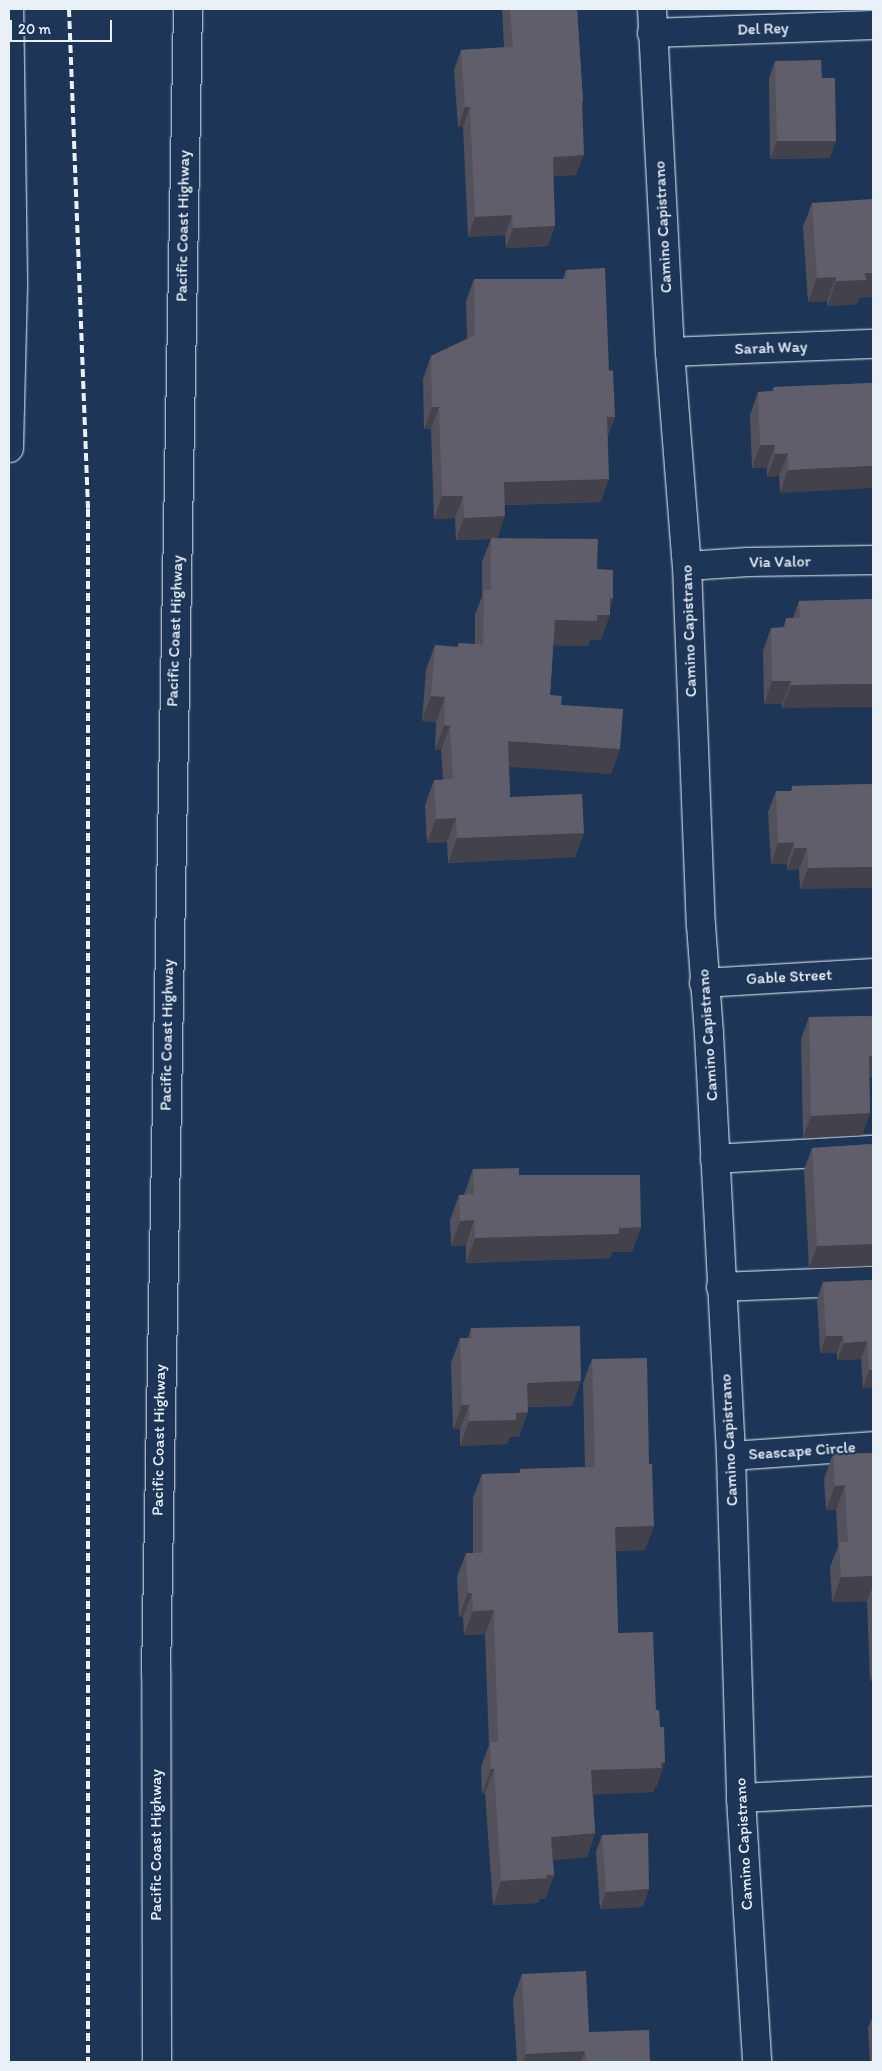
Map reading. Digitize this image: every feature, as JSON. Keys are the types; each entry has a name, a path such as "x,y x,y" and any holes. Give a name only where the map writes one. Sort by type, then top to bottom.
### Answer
{"main road":[{"path":"9,9 13,282 9,448"},
{"name":"Pacific Coast Highway","path":"157,2062 156,1664 188,9"},
{"name":"Del Rey","path":"652,21 873,25"},
{"name":"Camino Capistrano","path":"652,21 670,352 687,566 704,983 731,1456 741,1798 756,2062"},
{"name":"Sarah Way","path":"670,352 873,344"},
{"name":"Via Valor","path":"687,566 748,562 873,560"},
{"name":"Gable Street","path":"704,983 873,973"},
{"path":"715,1159 873,1150"},
{"path":"722,1286 873,1280"},
{"name":"Seascape Circle","path":"731,1456 873,1446"},
{"path":"741,1798 873,1791"}],"building":[{"path":"510,9 577,9 583,101 584,155 553,157 555,226 513,228 512,215 475,217 470,107 465,107 461,50 513,47"},
{"path":"821,60 822,78 835,78 836,141 777,141 775,61"},
{"path":"873,199 873,273 865,273 866,280 836,281 836,277 817,278 812,203"},
{"path":"605,268 609,371 613,370 615,417 607,417 609,479 504,482 505,516 464,518 463,496 442,496 439,407 432,407 431,356 475,335 474,279 567,279 566,270"},
{"path":"873,383 873,466 788,470 788,453 775,454 775,445 760,445 758,392 774,391 774,387"},
{"path":"491,538 598,539 597,569 613,570 613,598 610,598 610,615 597,615 597,621 555,620 550,695 562,696 561,705 623,709 620,749 508,741 510,797 582,794 584,833 457,838 456,818 436,819 434,780 453,779 450,726 444,725 445,697 431,696 435,645 458,647 459,643 483,645 484,590 491,590"},
{"path":"873,599 873,684 791,685 791,681 772,681 771,628 786,627 786,618 800,618 799,601"},
{"path":"873,784 873,867 808,868 807,848 795,848 794,842 778,843 776,791 792,791 792,786"},
{"path":"873,1016 873,1055 869,1056 870,1113 811,1116 809,1017"},
{"path":"873,1144 873,1244 817,1246 812,1148"},
{"path":"519,1168 519,1175 640,1175 641,1227 619,1228 619,1234 475,1238 474,1220 460,1221 459,1195 474,1194 473,1169"},
{"path":"873,1280 873,1370 869,1370 867,1341 844,1343 843,1336 826,1336 823,1282"},
{"path":"580,1326 581,1381 527,1383 528,1412 516,1413 516,1420 469,1421 469,1405 462,1405 460,1338 472,1338 471,1328"},
{"path":"647,1358 649,1464 652,1464 654,1526 615,1527 618,1633 653,1632 656,1710 659,1710 660,1727 664,1727 665,1762 661,1763 662,1768 591,1770 595,1833 551,1837 554,1875 546,1875 547,1878 501,1881 494,1769 491,1769 490,1742 498,1742 494,1610 473,1611 472,1593 468,1593 466,1553 483,1553 482,1474 520,1473 520,1469 595,1467 592,1359"},
{"path":"873,1453 873,1576 841,1577 839,1542 848,1542 845,1485 835,1486 833,1454"},
{"path":"648,1833 649,1889 606,1892 602,1835"},
{"path":"586,1971 589,2032 649,2030 650,2062 586,2062 585,2051 526,2054 522,1974"}],"railway":[{"path":"69,9 88,509 88,2062"}]}
